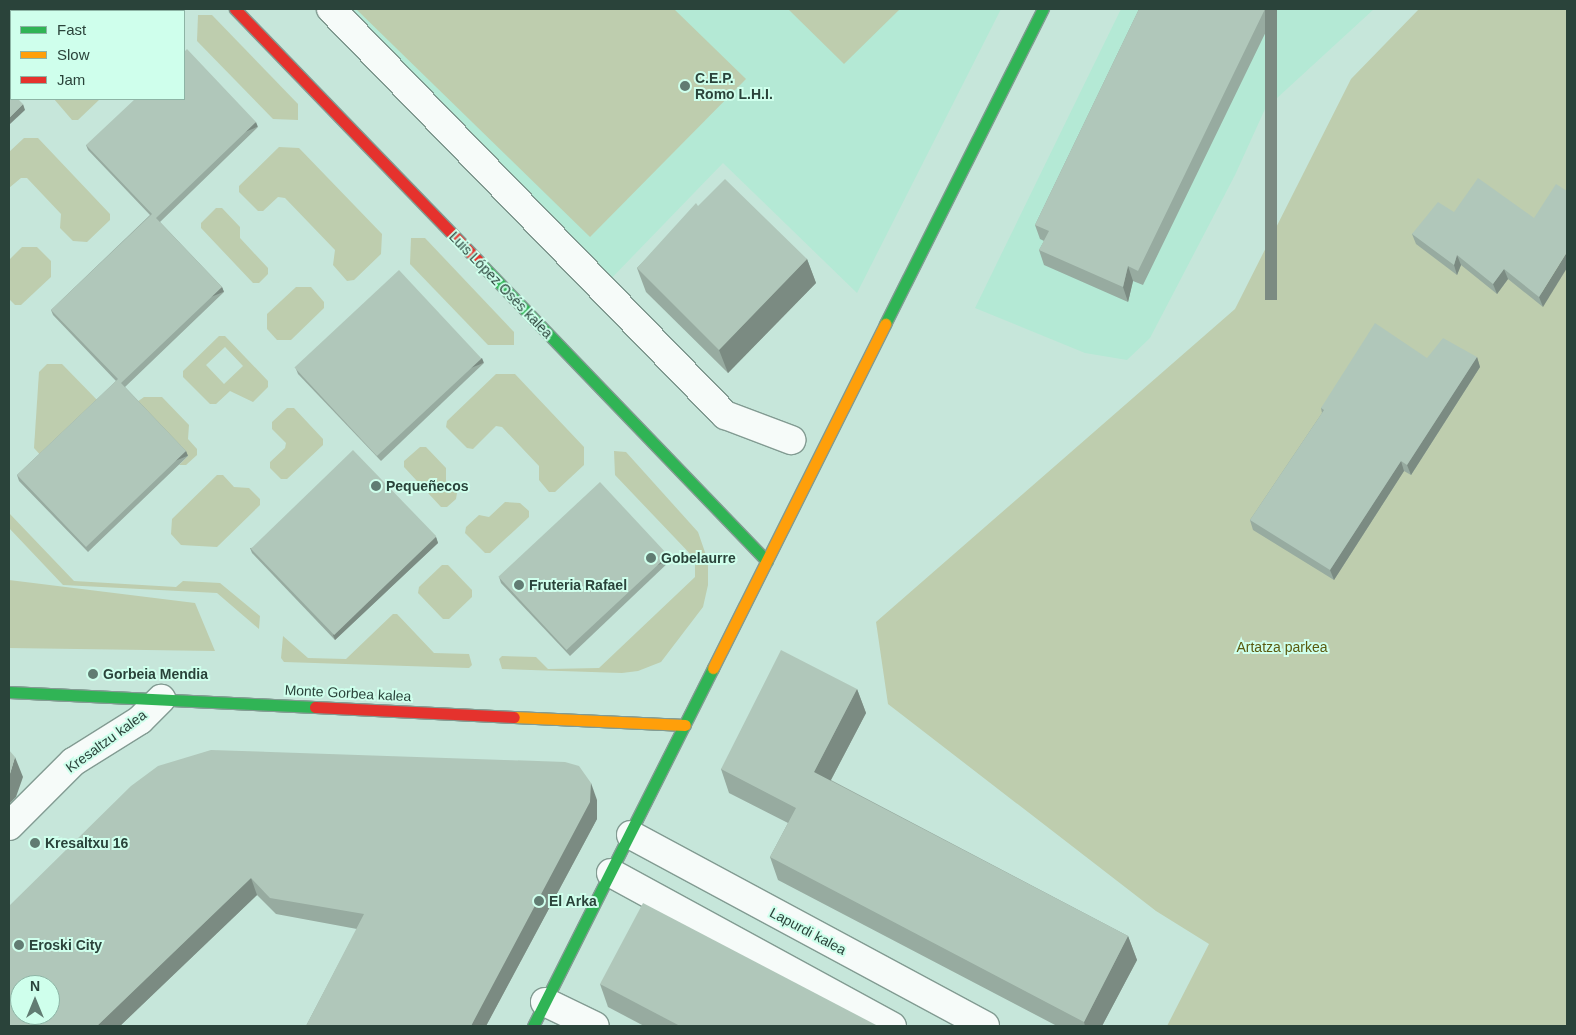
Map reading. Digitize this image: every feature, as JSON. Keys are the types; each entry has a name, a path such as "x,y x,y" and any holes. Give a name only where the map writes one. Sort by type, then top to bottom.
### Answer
{"street":[{"name":"Luis López Osés kalea","path":"235,9 767,561"},
{"path":"331,9 725,415 791,440"},
{"path":"533,1026 1042,9"},
{"name":"Monte Gorbea kalea","path":"9,692 685,725"},
{"name":"Kresaltzu kalea","path":"9,826 73,762 140,720 162,699"},
{"name":"Lapurdi kalea","path":"630,835 985,1026"},
{"path":"611,873 892,1026"},
{"path":"545,1002 595,1026"}],"shaded area":[{"name":"C.E.P. Romo L.H.I.","path":"334,9 1001,9 857,293 723,163 603,287"},
{"path":"1121,9 1374,9 1265,109 1235,175 1150,338 1127,360 1085,353 975,308"}],"green space":[{"path":"97,9 167,9 167,10"},
{"path":"356,9 674,9 746,79 590,237"},
{"path":"788,9 900,9 844,64"},
{"name":"Artatza parkea","path":"1419,9 1567,9 1567,1026 1167,1026 1209,944 1156,911 888,704 876,622 1235,309 1351,79"},
{"path":"9,13 10,13 10,53"},
{"path":"198,15 212,15 298,104 298,120 273,119 197,41"},
{"path":"55,100 99,100 78,120 72,120"},
{"path":"24,138 38,138 110,214 110,220 87,242 73,241 60,228 61,214 27,178 21,178 9,188 9,152"},
{"path":"279,147 299,148 382,234 381,254 354,280 347,281 333,265 335,250 285,198 278,197 263,211 258,211 239,192 239,186"},
{"path":"216,208 222,208 240,227 240,238 268,268 268,274 259,283 253,283 201,228 201,223"},
{"path":"411,238 425,238 514,332 514,345 488,345 410,264"},
{"path":"22,247 37,247 51,261 51,277 21,305 15,305 9,299 9,260"},
{"path":"296,287 311,287 324,302 324,308 291,340 277,340 267,329 267,314"},
{"path":"219,336 225,336 268,381 268,387 253,402 230,391 216,404 210,404 183,377 183,371","holes":["225,347 243,366 224,384 206,365"]},
{"path":"47,364 62,364 100,403 43,458 34,448 39,372"},
{"path":"496,374 515,374 584,447 584,465 555,492 549,492 539,480 539,466 502,427 496,426 473,449 467,448 446,427 447,421"},
{"path":"144,397 162,397 189,425 188,439 197,449 197,455 186,465 179,465 188,456 137,402"},
{"path":"287,408 294,408 323,439 323,445 287,479 281,479 270,468 270,462 285,448 286,443 272,429 272,422"},
{"path":"420,447 426,447 446,468 446,481 457,493 456,499 447,507 441,507 404,467 404,461"},
{"path":"614,451 626,452 698,532 708,561 708,585 703,607 661,662 638,671 622,673 502,669 499,659 502,656 536,657 548,669 599,668 695,577 695,559 615,475"},
{"path":"217,475 223,475 234,487 249,488 260,499 260,505 217,547 181,545 171,534 172,519"},
{"path":"505,502 520,503 529,511 529,517 490,553 485,553 465,533 466,527 479,515 489,517"},
{"path":"9,513 74,581 176,587 183,581 220,583 260,616 259,629 217,593 63,585 9,528"},
{"path":"442,565 448,565 472,590 472,597 449,619 443,619 418,593 419,587"},
{"path":"9,580 195,603 215,651 9,648"},
{"path":"393,614 397,614 434,653 469,654 472,665 469,668 284,662 281,658 283,636 308,658 346,659"}],"building":[{"path":"1139,9 1265,9 1138,271 1128,266 1123,287 1039,250 1049,231 1035,225"},
{"path":"187,49 256,122 156,218 222,287 121,383 186,451 86,547 17,475 118,379 51,310 152,214 86,145 134,100 185,100 185,51"},
{"path":"9,89 10,100 19,100 23,104 9,118"},
{"path":"1478,178 1534,218 1556,184 1567,191 1567,252 1539,297 1504,269 1493,284 1457,255 1454,265 1412,234 1438,202 1454,212"},
{"path":"725,179 807,259 719,350 637,268 696,203 698,206"},
{"path":"399,270 482,358 377,456 294,368"},
{"path":"1375,323 1427,358 1443,338 1477,357 1407,465 1401,461 1330,570 1250,520 1324,410 1321,408"},
{"path":"353,450 436,536 334,635 251,549"},
{"path":"600,482 668,555 567,650 498,577"},
{"path":"781,650 857,689 814,772 1128,936 1084,1022 770,857 796,808 721,769"},
{"path":"9,750 15,757 9,777"},
{"path":"211,750 565,762 579,766 591,783 590,802 471,1026 306,1026 364,914 270,898 251,878 97,1026 9,1026 9,906 131,786 158,766"},
{"path":"643,903 878,1026 680,1026 600,984"}],"traffic: fast":[{"path":"885,324 1043,9"},
{"path":"479,262 767,561"},
{"path":"533,1026 713,668"},
{"path":"9,692 315,707"}],"traffic: slow":[{"path":"713,668 885,324"},
{"path":"514,717 685,725"}],"traffic: jam":[{"path":"235,9 479,262"},
{"path":"315,707 514,717"}],"place":[{"name":"C.E.P. Romo L.H.I.","path":"685,86"},
{"name":"Pequeñecos","path":"376,486"},
{"name":"Gobelaurre","path":"651,558"},
{"name":"Fruteria Rafael","path":"519,585"},
{"name":"Gorbeia Mendia","path":"93,674"},
{"name":"Kresaltxu 16","path":"35,843"},
{"name":"El Arka","path":"539,901"},
{"name":"Eroski City","path":"19,945"}]}
